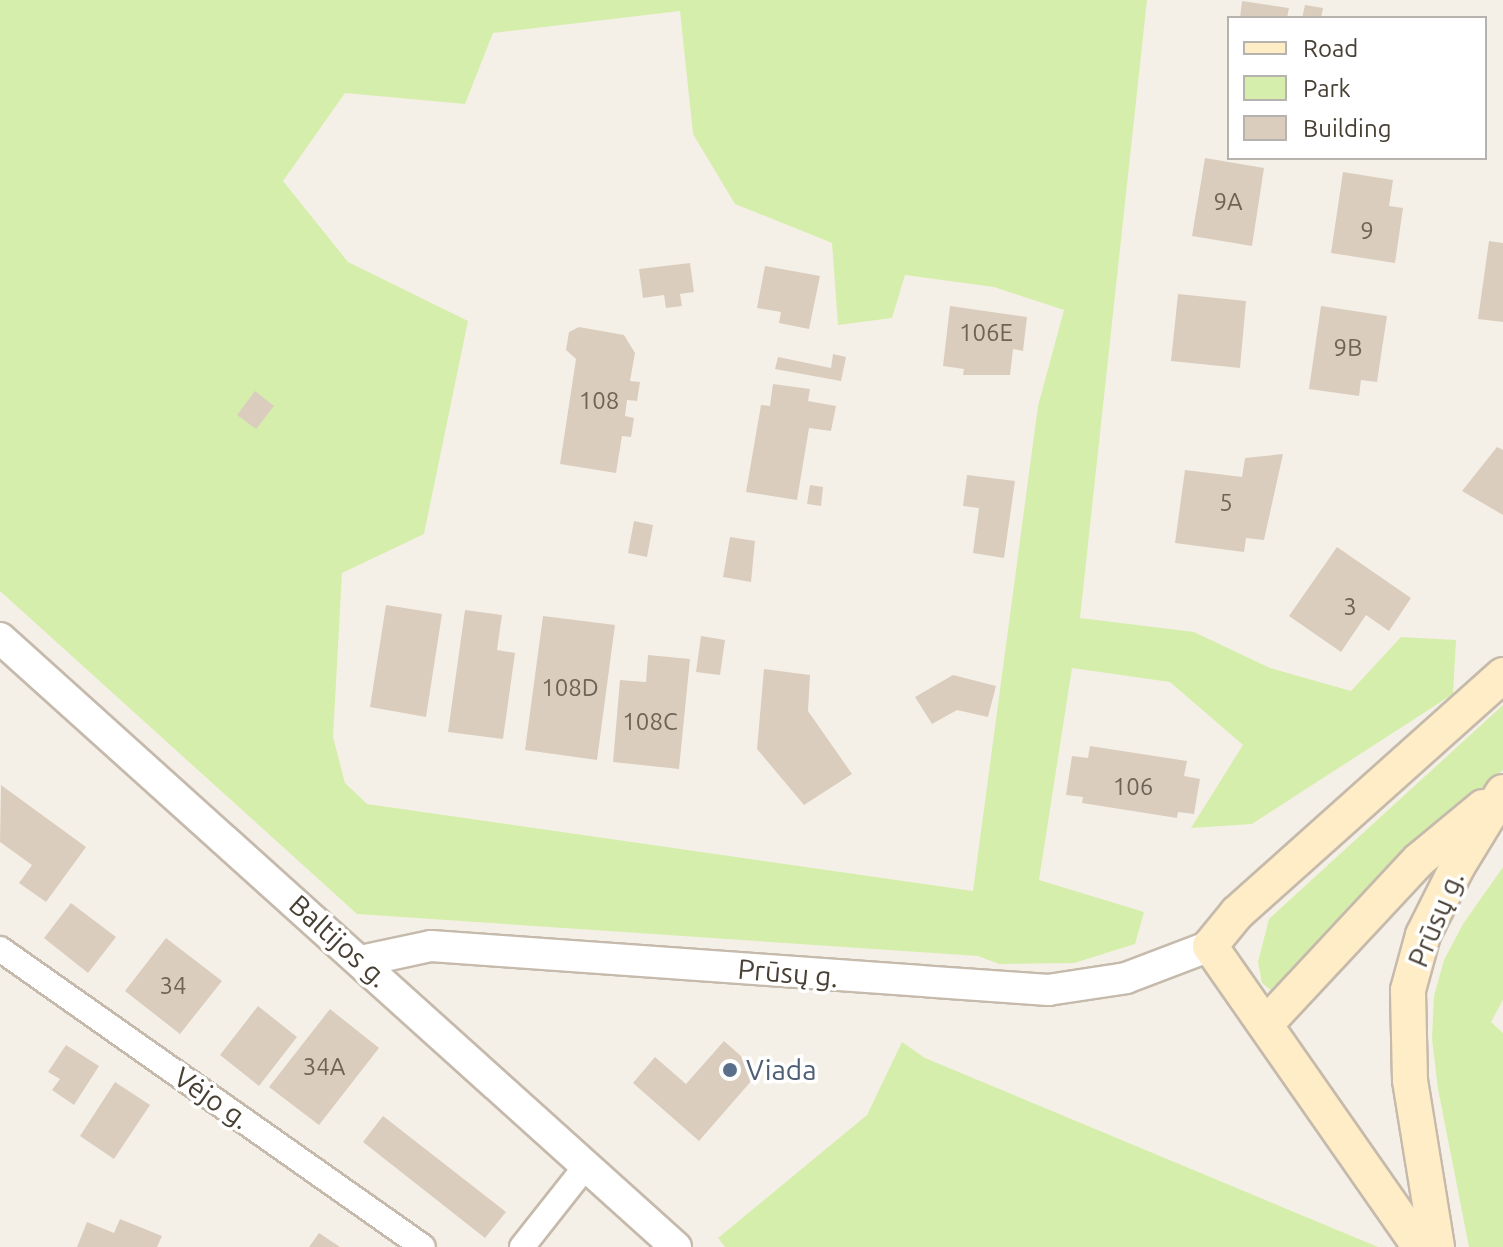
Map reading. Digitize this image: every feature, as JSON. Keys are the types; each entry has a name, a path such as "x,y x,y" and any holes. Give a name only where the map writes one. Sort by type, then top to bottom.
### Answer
{"main road":[{"name":"Prūsų g.","path":"1210,946 1237,913 1503,675"},
{"name":"Prūsų g.","path":"1266,1024 1419,860 1503,791"},
{"name":"Prūsų g.","path":"1437,1247 1410,1080 1408,990 1423,935 1457,867 1503,791"},
{"path":"1210,946 1420,1247"}],"street":[{"name":"Baltijos g.","path":"0,638 676,1247"},
{"name":"Prūsų g.","path":"361,961 431,946 1048,990 1126,978 1210,946"},
{"name":"Vėjo g.","path":"0,949 423,1247"},
{"path":"522,1247 586,1166"}],"green space":[{"path":"0,0 1147,0 1080,618 1194,632 1270,668 1351,691 1401,637 1456,640 1453,694 1252,824 1191,828 1243,745 1170,682 1072,668 1039,880 1144,912 1135,944 1074,963 999,964 978,956 357,914 0,591","holes":["680,11 693,134 735,204 832,243 838,325 892,318 905,275 994,287 1064,310 1038,406 973,891 367,804 345,783 333,737 342,573 424,534 468,321 348,262 283,181 345,93 465,104 493,33"]},
{"path":"1503,705 1503,770 1421,842 1274,993 1262,983 1258,962 1269,919"},
{"path":"1503,867 1503,1000 1491,1022 1503,1033 1503,1247 1469,1247 1438,1089 1432,1039 1434,996 1444,960 1463,924"},
{"path":"902,1042 925,1058 1378,1247 725,1247 718,1238 867,1115"}],"building":[{"path":"1242,1 1289,8 1287,16 1240,16"},
{"path":"1305,5 1323,8 1321,16 1302,16"},
{"path":"1205,158 1264,168 1252,246 1192,236"},
{"path":"1343,172 1393,180 1389,206 1403,208 1395,263 1331,253"},
{"path":"1489,241 1503,243 1503,322 1478,319"},
{"path":"690,263 694,292 680,294 682,306 666,308 664,295 643,298 639,269"},
{"path":"765,266 820,276 809,329 779,323 781,312 757,308"},
{"path":"1178,294 1246,301 1240,368 1171,361"},
{"path":"950,306 1027,317 1023,351 1013,349 1010,375 963,375 964,369 943,366"},
{"path":"1321,306 1387,316 1377,382 1361,380 1359,396 1309,389"},
{"path":"579,327 624,335 635,353 630,381 640,382 637,401 627,400 625,416 634,418 631,437 622,436 616,473 560,464 576,359 566,350 569,332"},
{"path":"833,354 846,357 841,381 775,369 778,357 831,368"},
{"path":"773,384 810,389 808,401 836,406 831,431 809,428 797,500 746,492 761,405 770,406"},
{"path":"255,391 274,406 256,429 237,415"},
{"path":"1497,447 1503,450 1503,515 1462,491"},
{"path":"1283,454 1264,540 1246,538 1244,552 1175,543 1185,470 1242,477 1245,458"},
{"path":"967,475 1015,481 1004,558 973,553 979,508 963,506"},
{"path":"810,485 823,487 821,506 807,504"},
{"path":"634,521 653,525 647,557 628,553"},
{"path":"730,537 755,541 751,582 723,577"},
{"path":"1337,547 1411,598 1389,631 1366,615 1341,652 1289,616"},
{"path":"386,605 442,614 426,717 370,707"},
{"path":"465,610 502,615 497,650 515,653 503,739 448,732"},
{"path":"543,616 615,625 597,760 525,750"},
{"path":"701,636 725,640 720,675 696,672"},
{"path":"648,655 690,659 679,769 613,762 620,680 646,682"},
{"path":"764,669 810,675 808,711 852,774 804,805 757,749"},
{"path":"953,675 996,686 988,717 957,710 932,724 915,697"},
{"path":"1090,746 1187,761 1184,776 1200,779 1194,814 1178,812 1177,818 1082,803 1083,797 1066,795 1072,756 1088,758"},
{"path":"1,785 86,847 46,902 19,883 32,865 0,842"},
{"path":"71,903 116,937 88,973 44,938"},
{"path":"166,938 222,981 180,1034 125,991"},
{"path":"258,1006 297,1037 259,1086 220,1055"},
{"path":"330,1009 379,1048 319,1125 269,1087"},
{"path":"724,1041 759,1072 699,1141 633,1083 655,1057 686,1084"},
{"path":"66,1045 99,1066 74,1105 52,1090 60,1079 48,1072"},
{"path":"115,1082 150,1105 114,1159 80,1136"},
{"path":"383,1116 506,1212 485,1238 363,1142"},
{"path":"120,1219 162,1236 157,1247 77,1247 87,1222 114,1233"},
{"path":"319,1233 340,1247 309,1247"}],"place":[{"name":"Viada","path":"730,1070"}]}
